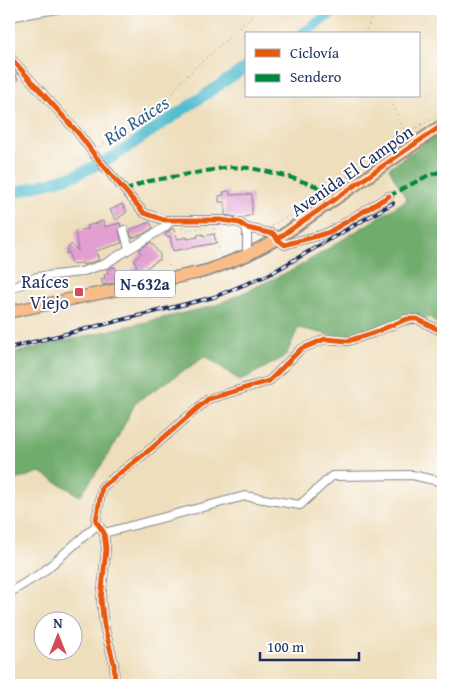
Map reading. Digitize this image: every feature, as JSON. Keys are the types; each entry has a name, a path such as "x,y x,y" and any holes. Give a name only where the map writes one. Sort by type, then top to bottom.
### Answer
{"main road":[{"name":"Avenida El Campón","path":"9,312 197,273 221,266 247,255 277,239 443,125"}],"street":[{"path":"9,17 56,9"},
{"path":"9,56 80,134 106,169 144,213 164,220 221,220 240,223 247,228 274,234 280,243 285,245 332,231 389,196"},
{"path":"9,290 37,277 81,272 105,264 165,227 172,220"},
{"path":"247,228 247,255"},
{"path":"124,230 129,248"},
{"path":"115,685 114,664 104,625 101,600 106,549 104,533 96,521 102,487 152,448 208,399 269,381 301,349 325,340 348,341 407,319 417,319 443,332"},
{"path":"104,533 245,496 300,505 332,476 412,475 443,482"},
{"path":"9,592 43,572 98,524"}],"path":[{"path":"94,154 129,126 157,108 170,96 182,79 260,9"},
{"path":"366,32 375,9"},
{"path":"391,98 406,134"},
{"path":"262,231 328,190 406,134 443,112"},
{"path":"213,223 218,249"},
{"path":"182,228 187,230 206,228"},
{"path":"169,266 170,270"}],"green space":[{"path":"443,130 443,330 430,317 349,339 298,328 286,356 240,381 206,356 136,402 109,454 80,496 40,472 9,482 9,354 214,306 295,269 407,200 389,168"}],"building":[{"path":"14,70 18,74 16,76 18,79 12,85 9,81 9,74"},
{"path":"229,191 230,195 252,194 252,215 241,218 225,215 225,202 219,202 219,196 224,195 223,192"},
{"path":"122,204 127,212 116,220 110,210"},
{"path":"103,221 105,227 120,223 119,231 122,243 96,251 99,260 83,265 83,263 71,264 69,252 65,254 71,244 78,251 75,231 88,229 87,226"},
{"path":"150,222 153,228 132,238 130,230"},
{"path":"173,228 178,239 198,237 197,235 203,234 203,236 214,234 216,243 173,251 170,236 167,237 165,234"},
{"path":"151,242 160,255 160,259 143,270 147,276 129,279 128,273 134,272 132,269 137,266 134,261 141,253 139,250"},
{"path":"116,268 118,282 103,285 101,279 105,278 104,275 108,274 107,269"}],"waterway":[{"name":"Río Raices","path":"305,32 337,9"},
{"name":"Río Raices","path":"9,194 76,175 115,156 245,68"}],"railway":[{"path":"9,348 214,297 268,275 393,203"}],"marked path":[{"path":"125,191 144,182 229,167 251,168 286,176 316,186 324,193"},
{"path":"389,196 429,175 443,171"}],"cycle path":[{"path":"9,56 79,134 144,213 164,220 221,220 240,223 247,228 274,234 285,245 331,231 389,196"},
{"path":"277,239 443,125"},
{"path":"115,685 114,664 104,625 101,600 106,549 104,533 96,521 102,487 152,448 208,399 269,381 301,349 325,339 348,341 407,319 417,319 443,332"}],"place":[{"name":"Raíces Viejo","path":"79,292"}]}
